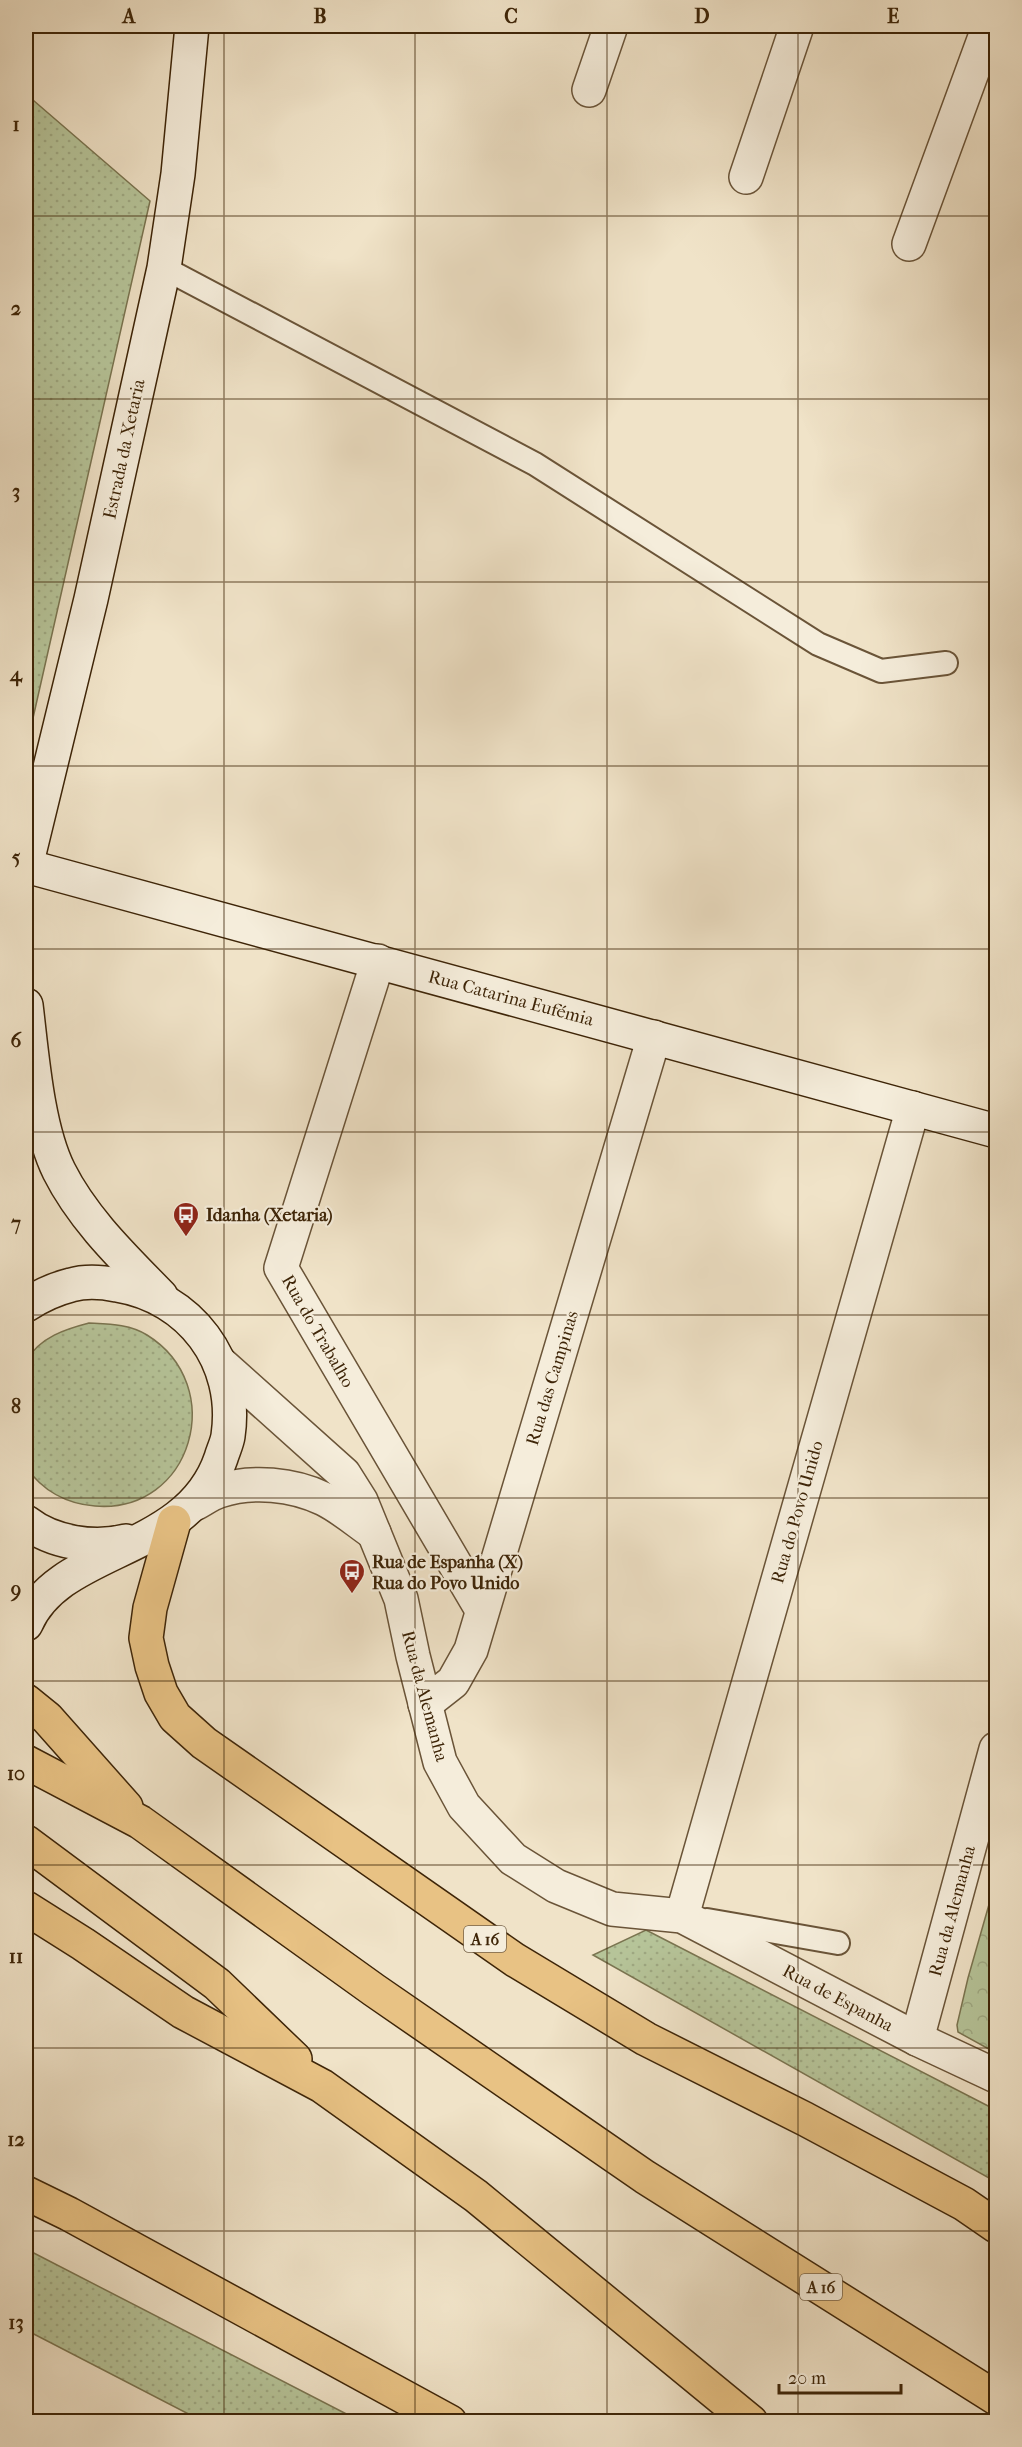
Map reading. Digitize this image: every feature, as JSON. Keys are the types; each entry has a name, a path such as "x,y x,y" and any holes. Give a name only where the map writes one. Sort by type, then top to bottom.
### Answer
{"highway":[{"name":"A 16","path":"173,1520 150,1608 146,1638 161,1693 175,1717 204,1743 515,1960 646,2039 805,2119 964,2204 996,2226"},
{"path":"36,1709 140,1822"},
{"name":"A 16","path":"26,1763 140,1822 374,1990 645,2177 996,2398"},
{"path":"26,1842 217,1984 322,2086"},
{"path":"26,1908 183,2012 322,2086 476,2196 751,2421"},
{"path":"26,2193 450,2421"}],"street":[{"name":"Estrada da Xetaria","path":"26,866 91,599 164,268 178,174 192,26"},
{"path":"589,90 611,26"},
{"path":"746,177 797,26"},
{"path":"909,244 989,26"},
{"name":"Rua Catarina Eufémia","path":"26,866 996,1131"},
{"name":"Rua do Trabalho","path":"378,961 281,1268 482,1610"},
{"path":"26,1005 44,1127 59,1170 87,1215 123,1258 164,1299 197,1326 220,1363 229,1399 228,1437 216,1473 173,1520 112,1544 72,1543 35,1529 26,1522"},
{"name":"Rua das Campinas","path":"425,1704 453,1682 471,1650 654,1037"},
{"name":"Rua do Povo Unido","path":"682,1916 913,1108"},
{"path":"26,1305 43,1294 73,1284 104,1283 135,1288 164,1299"},
{"name":"Rua da Alemanha","path":"220,1363 344,1474 361,1501 401,1599 440,1762 464,1806 513,1859 556,1886 612,1909 682,1916"},
{"path":"26,1624 46,1596 68,1578 173,1520 218,1491 239,1486 267,1485 296,1489 324,1499 374,1533"},
{"name":"Rua da Alemanha","path":"917,2039 996,1749"},
{"name":"Rua de Espanha","path":"682,1916 917,2039 996,2076"}],"lane":[{"path":"164,268 535,464 818,644 881,671 946,663"},
{"name":"Rua da Alemanha","path":"682,1916 838,1943"}],"green space":[{"path":"26,94 150,201 26,749"},
{"path":"89,1323 112,1324 147,1335 172,1357 187,1384 192,1414 188,1443 176,1469 156,1490 128,1503 95,1506 65,1499 39,1483 26,1467 27,1360 39,1345 54,1335"},
{"path":"996,1880 996,2053 958,2032 957,2025"},
{"path":"646,1930 996,2110 996,2182 593,1955"},
{"path":"26,2249 360,2421 202,2421 26,2330"}],"place":[{"name":"Idanha (Xetaria)","path":"186,1238"},
{"name":"Rua de Espanha (X) Rua do Povo Unido","path":"352,1595"}]}
